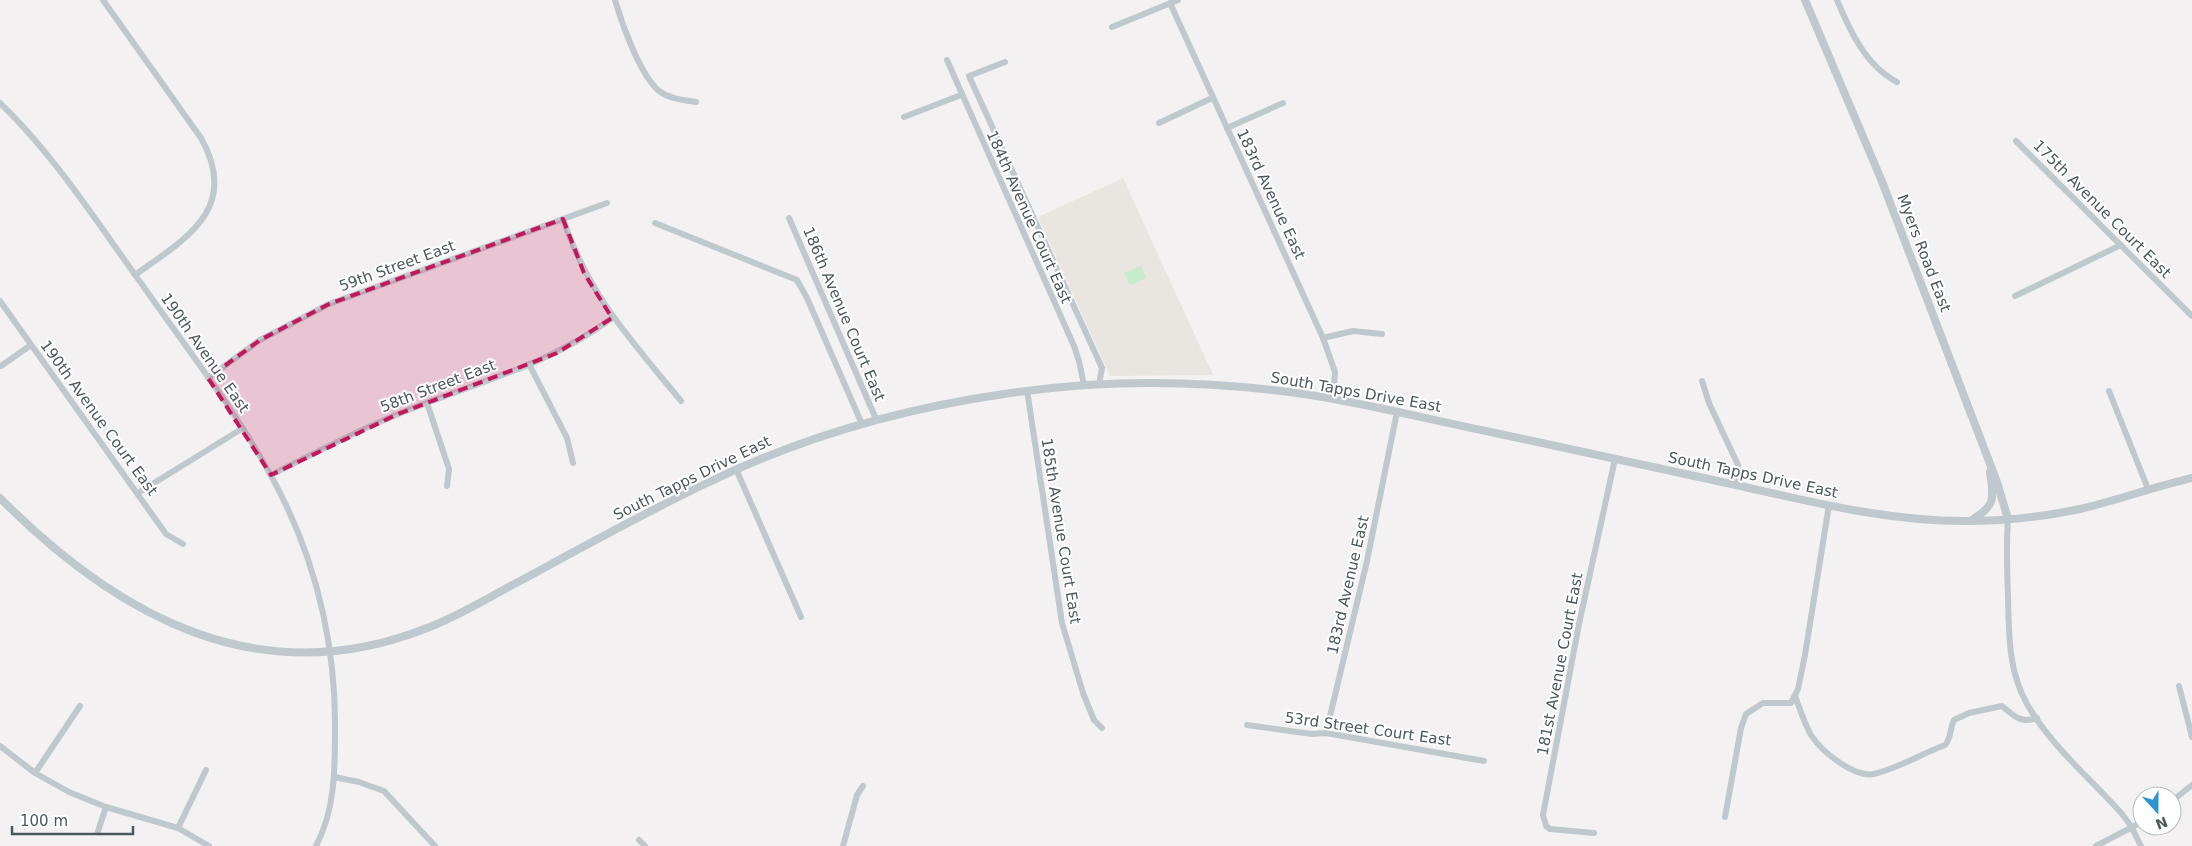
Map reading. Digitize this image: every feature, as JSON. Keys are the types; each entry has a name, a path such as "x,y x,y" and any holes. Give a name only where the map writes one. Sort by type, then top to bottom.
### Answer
{"street":[{"path":"103,0 207,149 213,174 213,193 209,206 197,228 183,241 135,275"},
{"path":"615,0 646,76 660,91 677,100 696,102"},
{"path":"1112,27 1178,0"},
{"name":"Myers Road East","path":"1805,0 1881,179 1989,460 2008,519"},
{"path":"1837,0 1865,53 1876,69 1897,82"},
{"name":"183rd Avenue East","path":"1170,3 1323,338 1335,372 1333,399"},
{"name":"184th Avenue Court East","path":"947,60 1074,346 1080,361 1084,385"},
{"path":"1005,62 969,76 1102,368 1099,384"},
{"path":"904,117 961,95"},
{"path":"1159,123 1212,98"},
{"name":"190th Avenue East","path":"0,102 50,156 135,275 243,428 271,474 286,505 300,539 316,590 330,651 335,713 334,777 326,823 316,846"},
{"path":"1227,128 1283,103"},
{"name":"175th Avenue Court East","path":"2016,141 2192,316"},
{"name":"59th Street East","path":"208,378 260,340 329,304 607,203"},
{"name":"186th Avenue Court East","path":"789,218 876,420"},
{"path":"563,219 584,273 612,318 681,401"},
{"name":"186th Avenue Court East","path":"655,223 797,280 807,298 862,424"},
{"path":"2015,296 2121,245"},
{"name":"190th Avenue Court East","path":"0,301 166,534 183,544"},
{"name":"58th Street East","path":"271,474 372,425 427,402 529,364 571,345 612,318"},
{"path":"1323,338 1353,331 1382,334"},
{"path":"1,366 31,345"},
{"path":"529,364 567,438 572,463"},
{"path":"1702,381 1709,403 1738,465 1737,485"},
{"name":"South Tapps Drive East","path":"0,498 30,527 102,584 151,615 203,636 245,647 289,652 330,651 383,643 435,625 681,496 736,469 795,445 876,420 955,402 1027,390 1099,384 1162,383 1228,386 1333,399 1829,505 1895,517 1970,521 2008,519 2082,508 2192,478"},
{"name":"185th Avenue Court East","path":"1027,390 1062,623 1083,693 1094,720 1102,728"},
{"path":"2109,391 2148,489"},
{"path":"427,402 449,469 447,486"},
{"name":"183rd Avenue East","path":"1326,733 1367,561 1397,412"},
{"path":"138,493 243,428"},
{"name":"181st Avenue Court East","path":"1594,833 1550,829 1546,826 1543,815 1579,624 1615,459"},
{"path":"1970,521 1988,510 1993,499 1989,460"},
{"path":"736,469 801,617"},
{"path":"1725,817 1741,728 1746,714 1763,703 1770,701 1788,704 1795,696 1806,655 1829,505"},
{"path":"2008,519 2010,654 2018,686 2037,718 2056,744 2102,792 2131,826 2141,846"},
{"path":"2179,686 2192,737"},
{"path":"1795,696 1810,734 1817,743 1850,768 1866,774 1900,766 1945,746 1949,741 1950,729 1954,720 1969,713 2002,706 2019,720 2028,721 2037,718"},
{"path":"35,773 80,706"},
{"name":"53rd Street Court East","path":"1247,725 1312,734 1326,733 1484,761"},
{"path":"0,746 35,773 84,799 178,828 208,846"},
{"path":"178,828 206,770"},
{"path":"334,777 358,782 384,791 435,846"},
{"path":"2182,793 2192,785"},
{"path":"843,846 857,795 863,786"},
{"path":"98,831 106,807"},
{"path":"2096,846 2131,826"},
{"path":"639,840 645,846"}],"highlighted area":[{"path":"563,219 584,273 612,318 557,353 398,414 271,475 208,378 260,340 329,304"}],"shaded area":[{"path":"1123,178 1213,375 1110,376 1038,217"}],"green space":[{"path":"1141,266 1146,278 1130,285 1124,273"}]}
